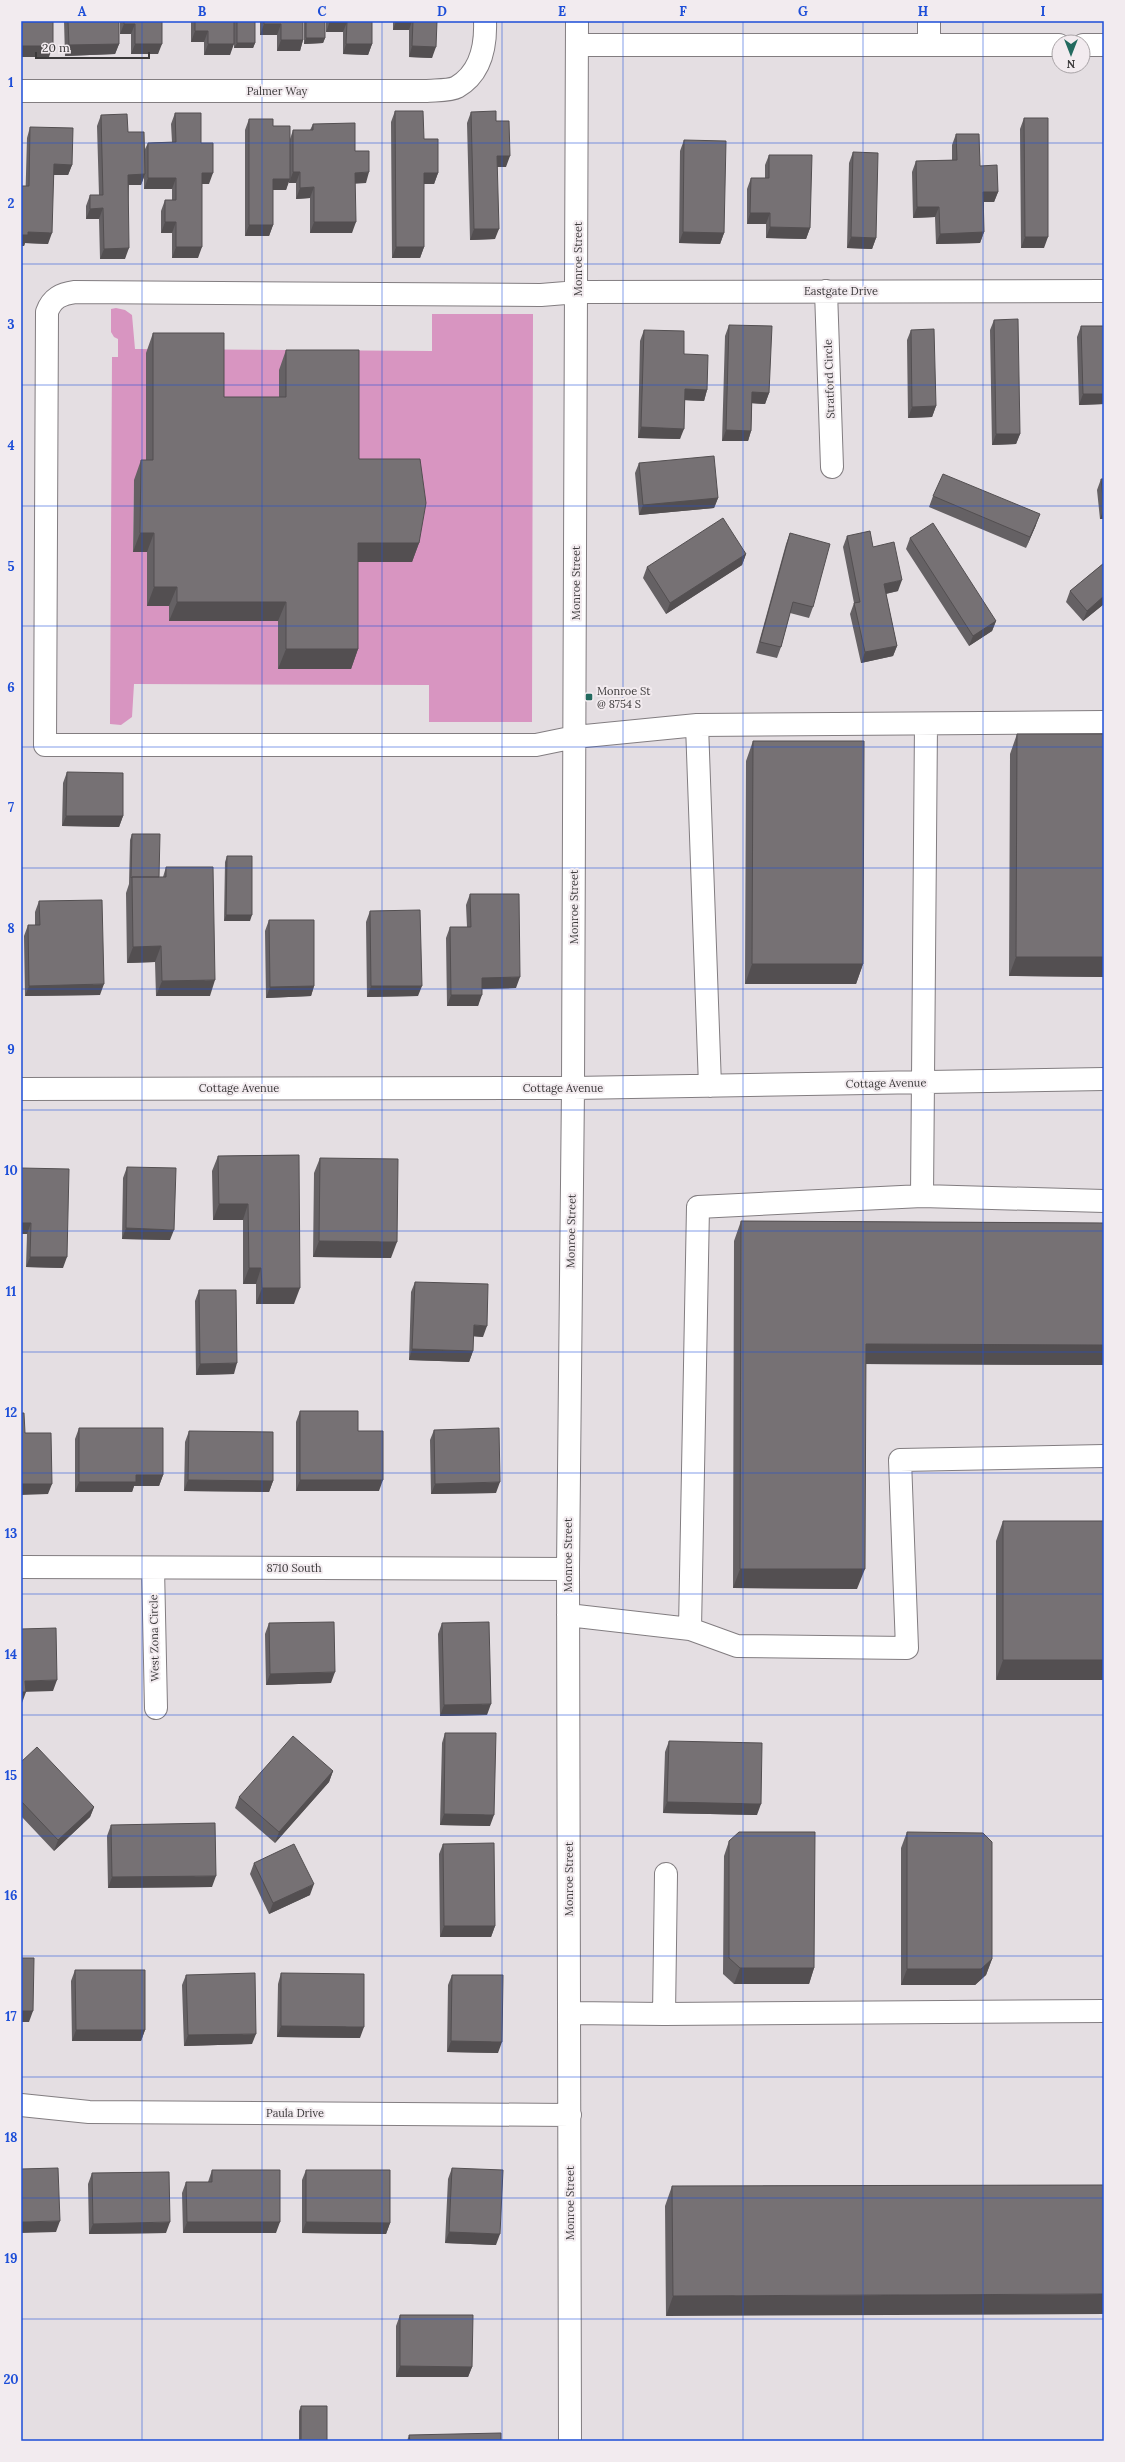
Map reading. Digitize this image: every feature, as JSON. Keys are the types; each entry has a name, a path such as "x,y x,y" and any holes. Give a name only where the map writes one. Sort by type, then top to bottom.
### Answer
{"street":[{"name":"Palmer Way","path":"21,91 426,91 456,88 478,67 486,38 485,21"},
{"name":"Monroe Street","path":"570,2441 568,1569 573,1088 578,292 577,21"},
{"path":"929,21 929,45"},
{"path":"577,45 1051,45"},
{"path":"1091,45 1104,45"},
{"name":"Eastgate Drive","path":"575,737 536,745 45,745 47,312 50,303 58,296 75,292 533,295 578,292 1104,291"},
{"name":"Stratford Circle","path":"826,292 832,467"},
{"path":"575,737 697,726 1104,722"},
{"path":"922,1196 926,724"},
{"path":"697,726 710,1086"},
{"name":"Cottage Avenue","path":"21,1089 573,1088 1104,1079"},
{"path":"690,1629 698,1206 922,1196 1104,1201"},
{"path":"568,1615 690,1629 738,1646 907,1648 900,1460 1104,1456"},
{"name":"8710 South","path":"21,1567 568,1569"},
{"name":"West Zona Circle","path":"153,1568 156,1708"},
{"path":"664,2014 666,1874"},
{"path":"570,2013 664,2014 1104,2011"},
{"name":"Paula Drive","path":"21,2105 89,2112 570,2115"}],"shaded area":[{"path":"116,308 125,310 132,315 135,349 432,351 432,314 533,314 532,722 429,722 429,685 134,684 132,717 121,725 110,724 112,357 118,357 118,339 114,337 111,332 111,309","holes":["279,417 352,479 279,669 278,621 170,621 169,606 147,606 147,552 133,552 134,480 146,480"]}],"building":[{"path":"21,21 53,21 53,46 21,46"},
{"path":"68,21 119,21 119,44 69,45"},
{"path":"124,21 162,21 162,44 135,44 135,24 124,24"},
{"path":"195,21 234,21 234,44 208,44 208,31 195,31"},
{"path":"237,21 255,21 255,43 237,43"},
{"path":"264,21 303,21 303,40 281,40 281,24 264,24"},
{"path":"306,21 325,21 325,38 306,38"},
{"path":"331,21 372,21 372,44 346,44 347,22"},
{"path":"413,21 437,21 436,47 412,46"},
{"path":"395,111 423,111 424,139 438,139 438,173 424,173 424,247 396,247"},
{"path":"496,111 496,121 509,121 510,156 497,156 499,229 474,229 471,112"},
{"path":"175,113 201,113 201,143 213,143 213,173 202,173 202,247 176,247 176,222 165,222 165,200 176,200 176,178 148,178 148,143 176,142"},
{"path":"127,114 128,132 144,132 145,174 128,175 129,248 104,249 103,208 90,209 90,195 103,195 101,115"},
{"path":"1024,118 1048,118 1048,237 1025,237"},
{"path":"249,119 273,119 273,126 290,126 290,179 273,179 273,225 249,225"},
{"path":"355,123 355,151 369,151 369,172 355,173 356,222 314,222 314,187 300,188 300,172 293,172 293,130 313,130 313,124"},
{"path":"30,127 73,128 72,165 54,164 52,233 28,232 28,235 21,235 21,186 29,186"},
{"path":"956,134 979,134 980,166 997,165 998,192 983,192 984,232 940,234 939,207 917,207 916,161 957,160"},
{"path":"684,140 726,141 724,233 683,232"},
{"path":"853,152 878,153 876,238 851,237"},
{"path":"769,155 812,155 810,228 770,227 770,213 750,213 751,178 769,178"},
{"path":"1018,319 1020,434 996,434 994,320"},
{"path":"729,325 772,326 769,393 752,392 751,431 726,430"},
{"path":"1081,326 1104,326 1104,394 1083,394"},
{"path":"934,329 936,406 912,407 911,330"},
{"path":"644,330 684,331 684,354 708,355 707,390 685,389 684,429 641,427"},
{"path":"153,333 224,333 224,397 286,397 286,350 359,350 359,459 420,459 426,503 419,543 358,543 358,649 286,649 286,602 177,602 177,587 154,587 154,533 140,533 141,460 153,460"},
{"path":"714,456 718,498 643,505 639,463"},
{"path":"943,474 1040,514 1030,537 933,496"},
{"path":"1101,479 1104,479 1104,508"},
{"path":"723,518 746,554 670,603 647,567"},
{"path":"933,523 996,621 973,636 910,538"},
{"path":"870,531 873,547 894,542 902,580 884,584 897,646 865,652 854,603 860,602 847,536"},
{"path":"790,533 830,544 813,607 793,602 781,647 760,642"},
{"path":"1104,563 1104,596 1087,611 1070,591"},
{"path":"1017,734 1104,734 1104,957 1016,957"},
{"path":"753,741 864,741 863,964 752,964"},
{"path":"67,772 123,773 123,816 66,816"},
{"path":"132,834 160,834 159,877 131,878"},
{"path":"227,856 252,856 252,915 226,915"},
{"path":"166,867 213,867 215,980 162,981 161,946 133,947 132,877 166,877"},
{"path":"470,894 519,894 520,977 482,978 482,995 451,995 450,927 471,927"},
{"path":"102,900 104,984 29,986 28,925 40,925 39,901"},
{"path":"420,910 422,986 371,986 370,911"},
{"path":"269,920 314,920 314,986 270,987"},
{"path":"299,1155 300,1288 262,1288 261,1268 249,1268 248,1204 219,1204 218,1156"},
{"path":"320,1158 398,1159 397,1242 319,1241"},
{"path":"127,1167 176,1168 174,1230 126,1228"},
{"path":"21,1168 69,1169 67,1257 30,1257 31,1223 21,1223"},
{"path":"741,1221 1104,1223 1104,1345 866,1344 865,1569 740,1569"},
{"path":"415,1282 488,1284 487,1326 474,1325 473,1351 412,1349"},
{"path":"199,1290 236,1290 237,1363 200,1364"},
{"path":"300,1411 358,1411 358,1431 383,1431 383,1480 300,1480"},
{"path":"21,1413 24,1413 25,1433 51,1433 52,1484 21,1484"},
{"path":"79,1428 163,1428 163,1475 136,1475 136,1482 79,1482"},
{"path":"499,1428 500,1482 435,1484 434,1430"},
{"path":"189,1431 273,1432 273,1481 188,1480"},
{"path":"1003,1521 1104,1521 1104,1660 1003,1660"},
{"path":"334,1622 335,1672 270,1674 269,1623"},
{"path":"489,1622 491,1704 444,1705 442,1623"},
{"path":"56,1628 57,1680 25,1681 26,1692 21,1692 21,1629"},
{"path":"445,1733 496,1733 494,1815 444,1814"},
{"path":"293,1736 333,1771 279,1832 239,1797"},
{"path":"669,1741 762,1743 761,1804 667,1802"},
{"path":"37,1747 94,1807 58,1840 21,1801 21,1762"},
{"path":"215,1823 216,1876 112,1877 111,1825"},
{"path":"739,1832 815,1832 814,1968 740,1968 729,1958 729,1841"},
{"path":"907,1832 983,1833 992,1842 992,1959 981,1969 907,1969"},
{"path":"494,1843 495,1926 444,1926 443,1844"},
{"path":"294,1844 314,1884 273,1903 254,1863"},
{"path":"21,1958 34,1958 33,2011 21,2011"},
{"path":"75,1970 145,1970 145,2030 76,2030"},
{"path":"255,1973 256,2034 188,2035 186,1975"},
{"path":"281,1973 364,1974 364,2027 281,2026"},
{"path":"452,1975 503,1975 502,2042 451,2041"},
{"path":"58,2168 60,2221 21,2222 21,2169"},
{"path":"452,2168 503,2170 500,2234 449,2232"},
{"path":"212,2170 280,2170 280,2222 187,2222 186,2182 212,2182"},
{"path":"306,2170 390,2170 390,2223 306,2222"},
{"path":"169,2172 170,2222 93,2224 92,2173"},
{"path":"1104,2185 1104,2294 673,2296 672,2186"},
{"path":"400,2315 473,2315 472,2367 400,2366"},
{"path":"301,2406 327,2406 327,2441 301,2441"},
{"path":"501,2433 501,2441 410,2441 409,2435"}],"place":[{"name":"Monroe St @ 8754 S","path":"589,697"}]}
